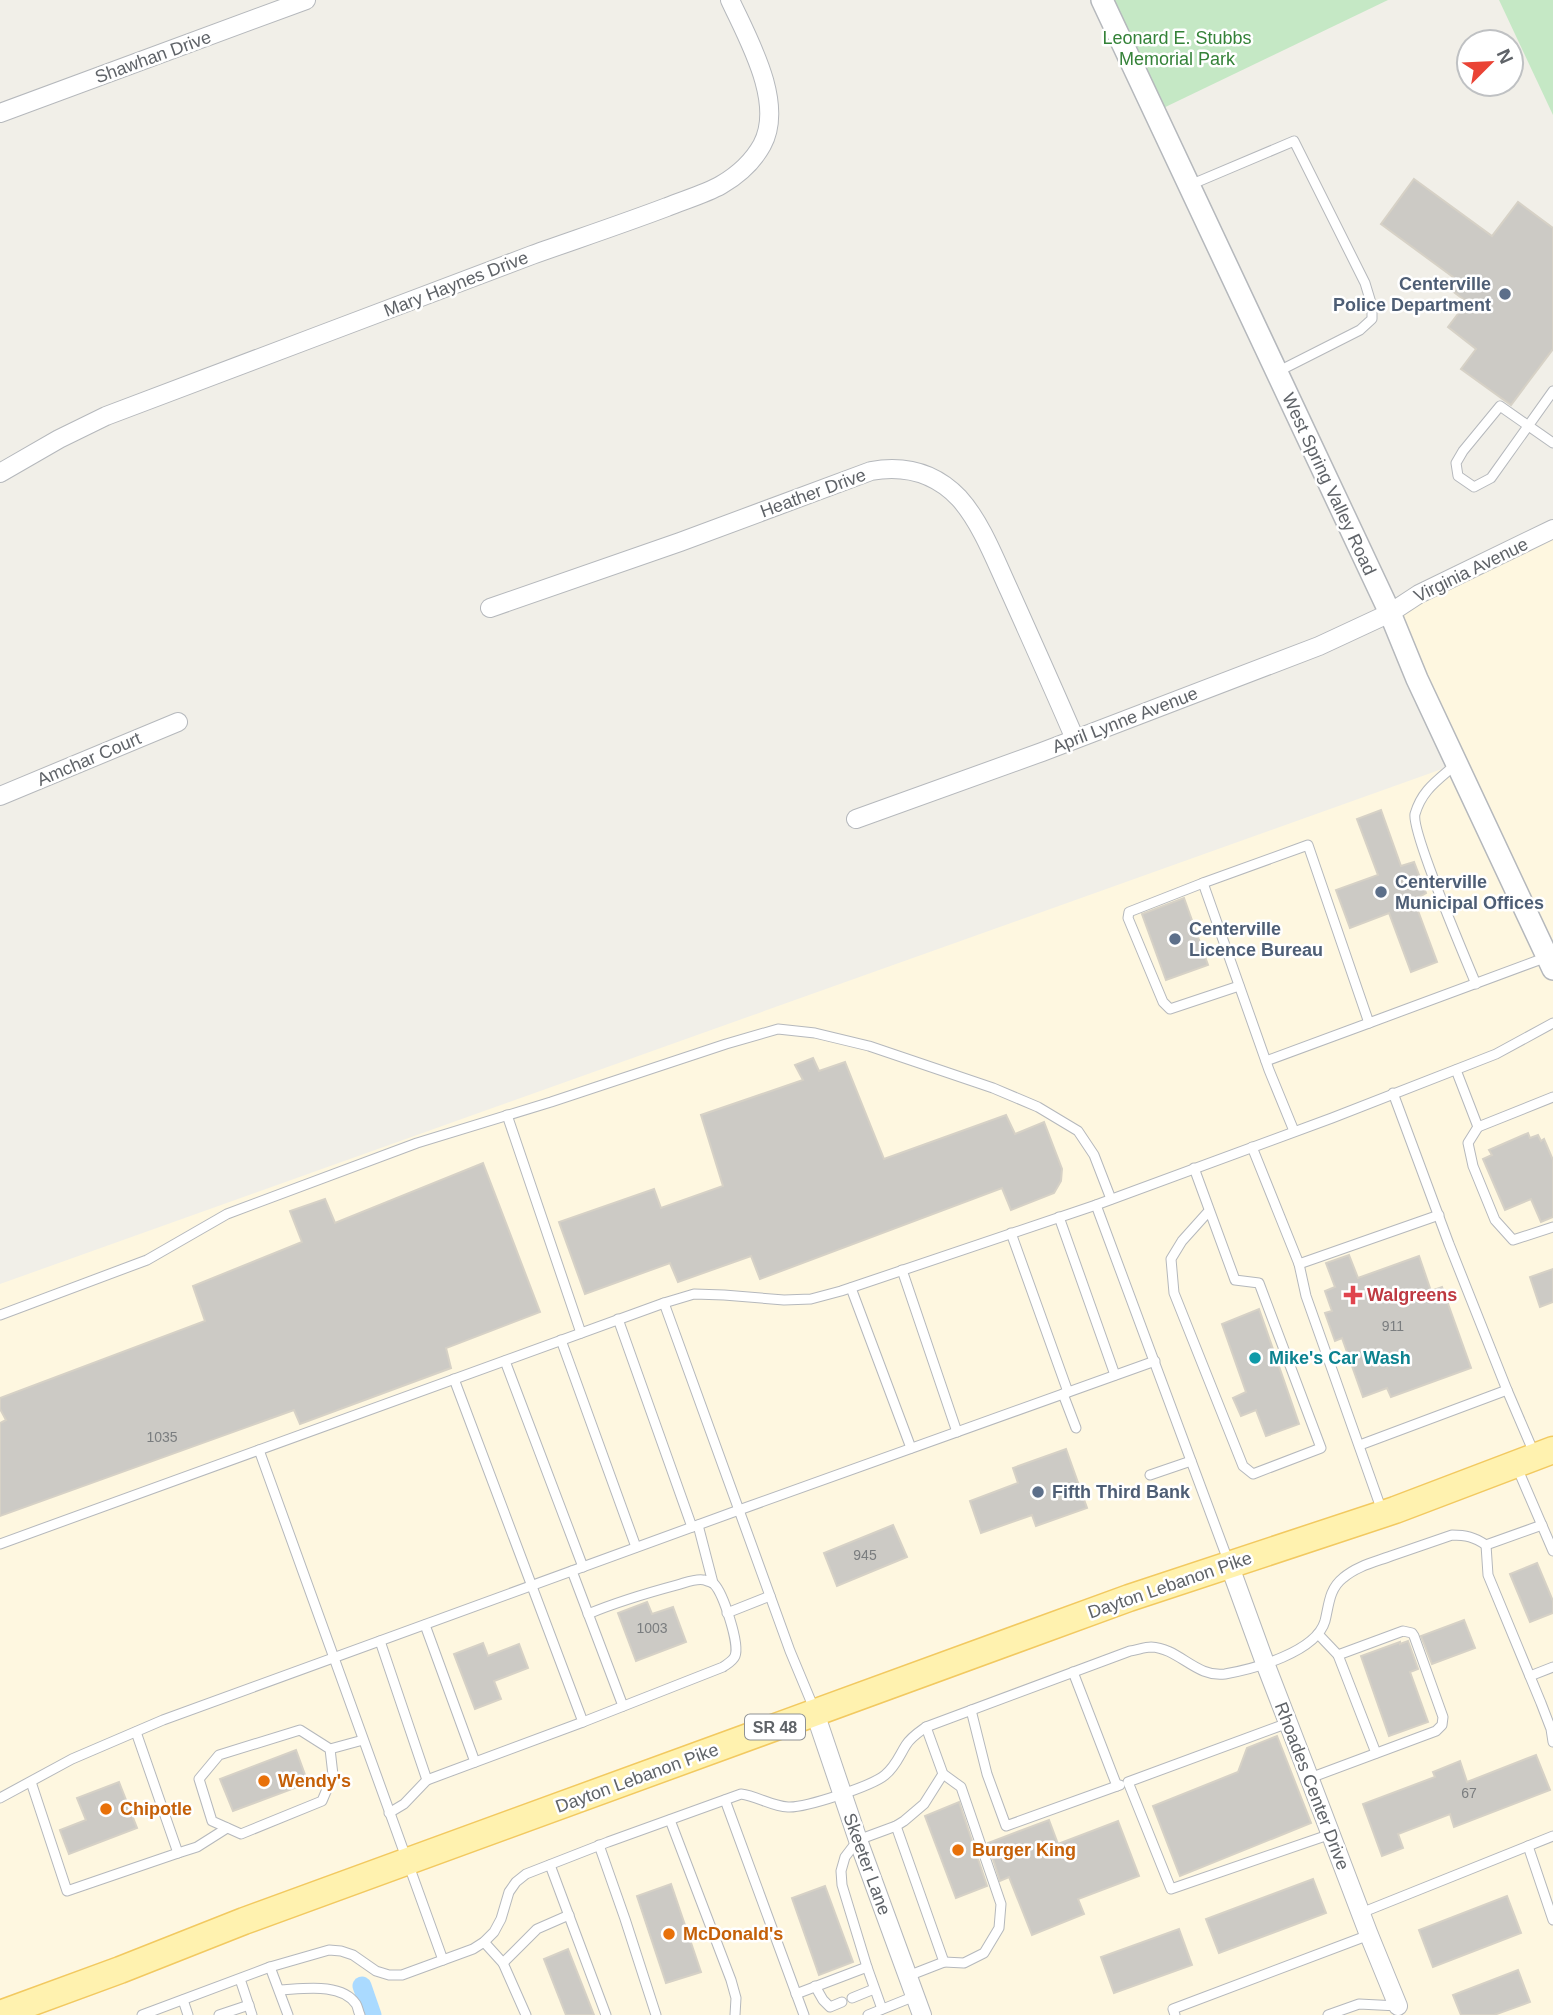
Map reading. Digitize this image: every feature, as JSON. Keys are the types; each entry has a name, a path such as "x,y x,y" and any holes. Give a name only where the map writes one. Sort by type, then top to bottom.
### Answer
{"main road":[{"name":"Dayton Lebanon Pike","path":"0,2014 244,1921 1129,1598 1383,1514 1535,1457"}],"street":[{"name":"Shawhan Drive","path":"0,113 306,0"},
{"name":"Mary Haynes Drive","path":"0,473 106,416 718,187 752,160 765,138 769,118 762,72 730,0"},
{"name":"West Spring Valley Road","path":"1102,0 1390,613 1417,679 1550,963"},
{"name":"Heather Drive","path":"490,608 680,542 871,471 905,469 938,481 958,497 970,513 995,558 1075,739"},
{"name":"Virginia Avenue","path":"1390,613 1419,594 1553,529"},
{"name":"April Lynne Avenue","path":"856,819 1319,646 1390,613"},
{"name":"Amchar Court","path":"0,796 178,722"},
{"name":"Rhoades Center Drive","path":"1229,1564 1368,1936 1398,2006"},
{"name":"Skeeter Lane","path":"815,1713 922,2015"}],"lane":[{"path":"1189,185 1294,141 1365,283 1372,306 1372,319 1360,330 1277,372"},
{"path":"1553,391 1528,425 1491,478 1474,487 1458,476 1456,463 1500,407 1528,425 1553,443"},
{"path":"1457,763 1425,790 1414,818 1476,984"},
{"path":"1240,986 1170,1009 1163,1002 1128,918 1129,912 1308,845 1370,1023"},
{"path":"1203,883 1266,1061 1294,1131"},
{"path":"1266,1061 1476,984 1550,963"},
{"path":"0,1544 664,1303 694,1294 784,1300 811,1299 851,1288 1096,1205 1456,1070 1496,1054 1553,1023"},
{"path":"0,1315 147,1260 227,1214 417,1143 778,1029 815,1033 882,1050 993,1088 1038,1107 1078,1131 1094,1155 1111,1199"},
{"path":"1456,1070 1478,1127"},
{"path":"1393,1093 1535,1457 1542,1525 1551,1540 1553,1551"},
{"path":"1553,1097 1478,1127 1468,1143 1473,1166 1495,1220 1513,1240 1553,1227"},
{"path":"507,1115 581,1333"},
{"path":"1252,1147 1299,1264 1306,1296 1383,1514"},
{"path":"1194,1168 1235,1280 1259,1283 1321,1448 1253,1474 1243,1466 1174,1293 1171,1259 1182,1241 1208,1212"},
{"path":"1096,1205 1229,1564"},
{"path":"1299,1264 1439,1215"},
{"path":"1059,1217 1115,1375"},
{"path":"1011,1234 1076,1428"},
{"path":"902,1270 957,1432"},
{"path":"851,1288 911,1448"},
{"path":"664,1303 815,1713"},
{"path":"389,1813 404,1804 427,1780 623,1706 730,1662 735,1657 735,1632 713,1583 695,1526 618,1319"},
{"path":"561,1340 636,1547"},
{"path":"505,1361 583,1567"},
{"path":"0,1798 72,1759 136,1732 636,1547 1155,1361"},
{"path":"454,1379 583,1721"},
{"path":"1360,1445 1507,1390"},
{"path":"260,1450 443,1960"},
{"path":"1150,1475 1191,1461"},
{"path":"1486,1545 1542,1525"},
{"path":"142,2015 270,1967 329,1950 353,1955 376,1971 402,1975 484,1942 501,1919 509,1892 516,1882 526,1874 599,1845 741,1794 788,1807 803,1806 842,1793 883,1777 896,1764 915,1734 926,1727 1130,1651 1152,1647 1172,1653 1210,1674 1223,1674 1265,1663 1301,1648 1318,1634 1324,1623 1333,1590 1340,1579 1355,1569 1452,1535 1475,1538 1486,1545"},
{"path":"1486,1545 1488,1575 1551,1729 1553,1742"},
{"path":"572,1571 623,1706"},
{"path":"588,1614 616,1603 697,1580 713,1583"},
{"path":"727,1613 770,1596"},
{"path":"425,1625 475,1762"},
{"path":"1310,1779 1436,1731 1442,1725 1443,1717 1412,1633 1403,1632 1338,1655"},
{"path":"1318,1634 1338,1655 1376,1754"},
{"path":"380,1641 427,1780"},
{"path":"1530,1676 1553,1667"},
{"path":"1073,1672 1117,1786"},
{"path":"971,1710 987,1774 1006,1826 1288,1723"},
{"path":"908,1976 944,1962 964,1963 984,1953 999,1928 1001,1904 961,1787 943,1774 926,1727"},
{"path":"330,1749 334,1775 322,1801 241,1834 212,1821 200,1779 219,1755 300,1730 330,1749 363,1740"},
{"path":"136,1732 178,1853"},
{"path":"882,2009 867,1966 841,1871 845,1857 858,1840 895,1826 924,1804 943,1774"},
{"path":"31,1782 67,1891 197,1847 227,1828"},
{"path":"1128,1782 1171,1889 1331,1834"},
{"path":"725,1800 804,2015"},
{"path":"670,1820 731,1980 736,1998 735,2015"},
{"path":"895,1826 944,1962"},
{"path":"1361,1913 1553,1836"},
{"path":"599,1845 656,2015"},
{"path":"1528,1846 1553,1920"},
{"path":"550,1865 606,2015"},
{"path":"503,1963 537,1929 569,1914"},
{"path":"1175,2015 1173,2009 1368,1936"},
{"path":"484,1942 503,1963 526,2015"},
{"path":"796,1994 867,1966"},
{"path":"270,1967 288,2015"},
{"path":"240,1979 252,2015"},
{"path":"815,1986 830,2007 842,2002"},
{"path":"280,1990 327,1987 345,1995 356,2004 359,2015"},
{"path":"852,1998 874,1989"},
{"path":"869,2015 915,1996"},
{"path":"183,2000 188,2015"},
{"path":"1328,2015 1359,2004 1398,2006"},
{"path":"219,2015 249,2005"}],"shaded area":[{"path":"1553,529 1553,2015 0,2015 0,1284 1456,764 1390,613"}],"green space":[{"name":"Leonard E. Stubbs Memorial Park","path":"1102,0 1388,0 1155,112"},
{"path":"1499,0 1553,0 1553,115 1525,55 1525,28 1512,28"}],"building":[{"name":"Centerville Police Department","path":"1414,179 1492,236 1518,202 1553,228 1553,349 1511,405 1461,369 1476,349 1448,327 1467,302 1447,287 1453,277 1381,224"},
{"name":"Centerville Municipal Offices","path":"1381,810 1401,866 1414,862 1426,893 1414,900 1437,962 1411,972 1389,913 1350,928 1336,890 1378,875 1357,819"},
{"name":"Centerville Licence Bureau","path":"1184,898 1208,965 1166,980 1142,914"},
{"path":"813,1058 819,1071 845,1062 884,1159 1006,1115 1015,1134 1044,1122 1062,1169 1061,1181 1054,1193 1011,1210 1002,1188 760,1279 751,1256 678,1282 670,1263 585,1294 559,1222 654,1189 661,1208 723,1186 701,1115 803,1080 795,1065"},
{"path":"1528,1133 1530,1138 1538,1135 1541,1141 1544,1139 1553,1160 1553,1217 1541,1222 1531,1199 1505,1210 1483,1159 1492,1155 1489,1150"},
{"path":"483,1163 540,1312 446,1348 451,1368 300,1424 294,1410 0,1516 0,1423 6,1420 0,1409 0,1398 205,1321 193,1286 302,1242 290,1211 325,1199 335,1223"},
{"name":"Walgreens","path":"1349,1255 1358,1278 1419,1256 1431,1291 1442,1287 1471,1368 1391,1397 1387,1388 1363,1397 1342,1338 1335,1341 1325,1313 1332,1311 1325,1291 1335,1287 1326,1263"},
{"path":"1553,1269 1553,1302 1540,1307 1530,1277"},
{"name":"Mike's Car Wash","path":"1259,1309 1299,1424 1266,1436 1256,1410 1241,1416 1233,1398 1246,1392 1222,1324"},
{"name":"Fifth Third Bank","path":"1066,1449 1087,1508 1036,1526 1032,1515 981,1533 970,1501 1018,1483 1013,1468"},
{"path":"893,1525 907,1557 837,1586 824,1553"},
{"path":"1537,1563 1553,1601 1553,1613 1530,1622 1510,1574"},
{"path":"647,1602 652,1614 673,1607 686,1642 636,1661 618,1613"},
{"path":"1464,1620 1475,1648 1432,1664 1421,1636"},
{"path":"1408,1641 1418,1669 1410,1672 1428,1722 1389,1736 1361,1656"},
{"path":"483,1643 488,1656 519,1644 528,1668 494,1681 501,1699 475,1709 454,1654"},
{"path":"1277,1736 1311,1823 1180,1876 1153,1806 1238,1772 1247,1748"},
{"name":"Wendy's","path":"296,1750 308,1783 233,1811 220,1779"},
{"path":"1536,1755 1550,1790 1454,1827 1450,1814 1398,1834 1403,1848 1382,1856 1363,1804 1435,1777 1433,1772 1460,1761 1467,1782"},
{"name":"Chipotle","path":"119,1782 137,1828 69,1854 60,1830 86,1820 77,1798"},
{"name":"Burger King","path":"959,1802 987,1886 956,1898 925,1816"},
{"path":"1049,1820 1058,1844 1118,1821 1139,1876 1078,1899 1084,1914 1032,1935 1009,1877 1000,1881 988,1843"},
{"path":"1313,1879 1326,1913 1219,1953 1206,1919"},
{"name":"McDonald's","path":"671,1884 701,1972 666,1983 637,1896"},
{"path":"825,1886 853,1962 819,1975 792,1898"},
{"path":"1507,1896 1521,1933 1433,1967 1419,1930"},
{"path":"1179,1929 1192,1965 1114,1993 1101,1957"},
{"path":"568,1949 594,2015 566,2015 544,1959"},
{"path":"1518,1970 1530,2002 1494,2015 1461,2015 1453,1995"}],"waterway":[{"path":"362,1986 372,2015"}],"place":[{"name":"Centerville Police Department","path":"1505,294"},
{"name":"Centerville Municipal Offices","path":"1381,892"},
{"name":"Centerville Licence Bureau","path":"1175,939"},
{"name":"Walgreens","path":"1353,1295"},
{"name":"Mike's Car Wash","path":"1255,1358"},
{"name":"Fifth Third Bank","path":"1038,1492"},
{"name":"Wendy's","path":"264,1781"},
{"name":"Chipotle","path":"106,1809"},
{"name":"Burger King","path":"958,1850"},
{"name":"McDonald's","path":"669,1934"}]}
